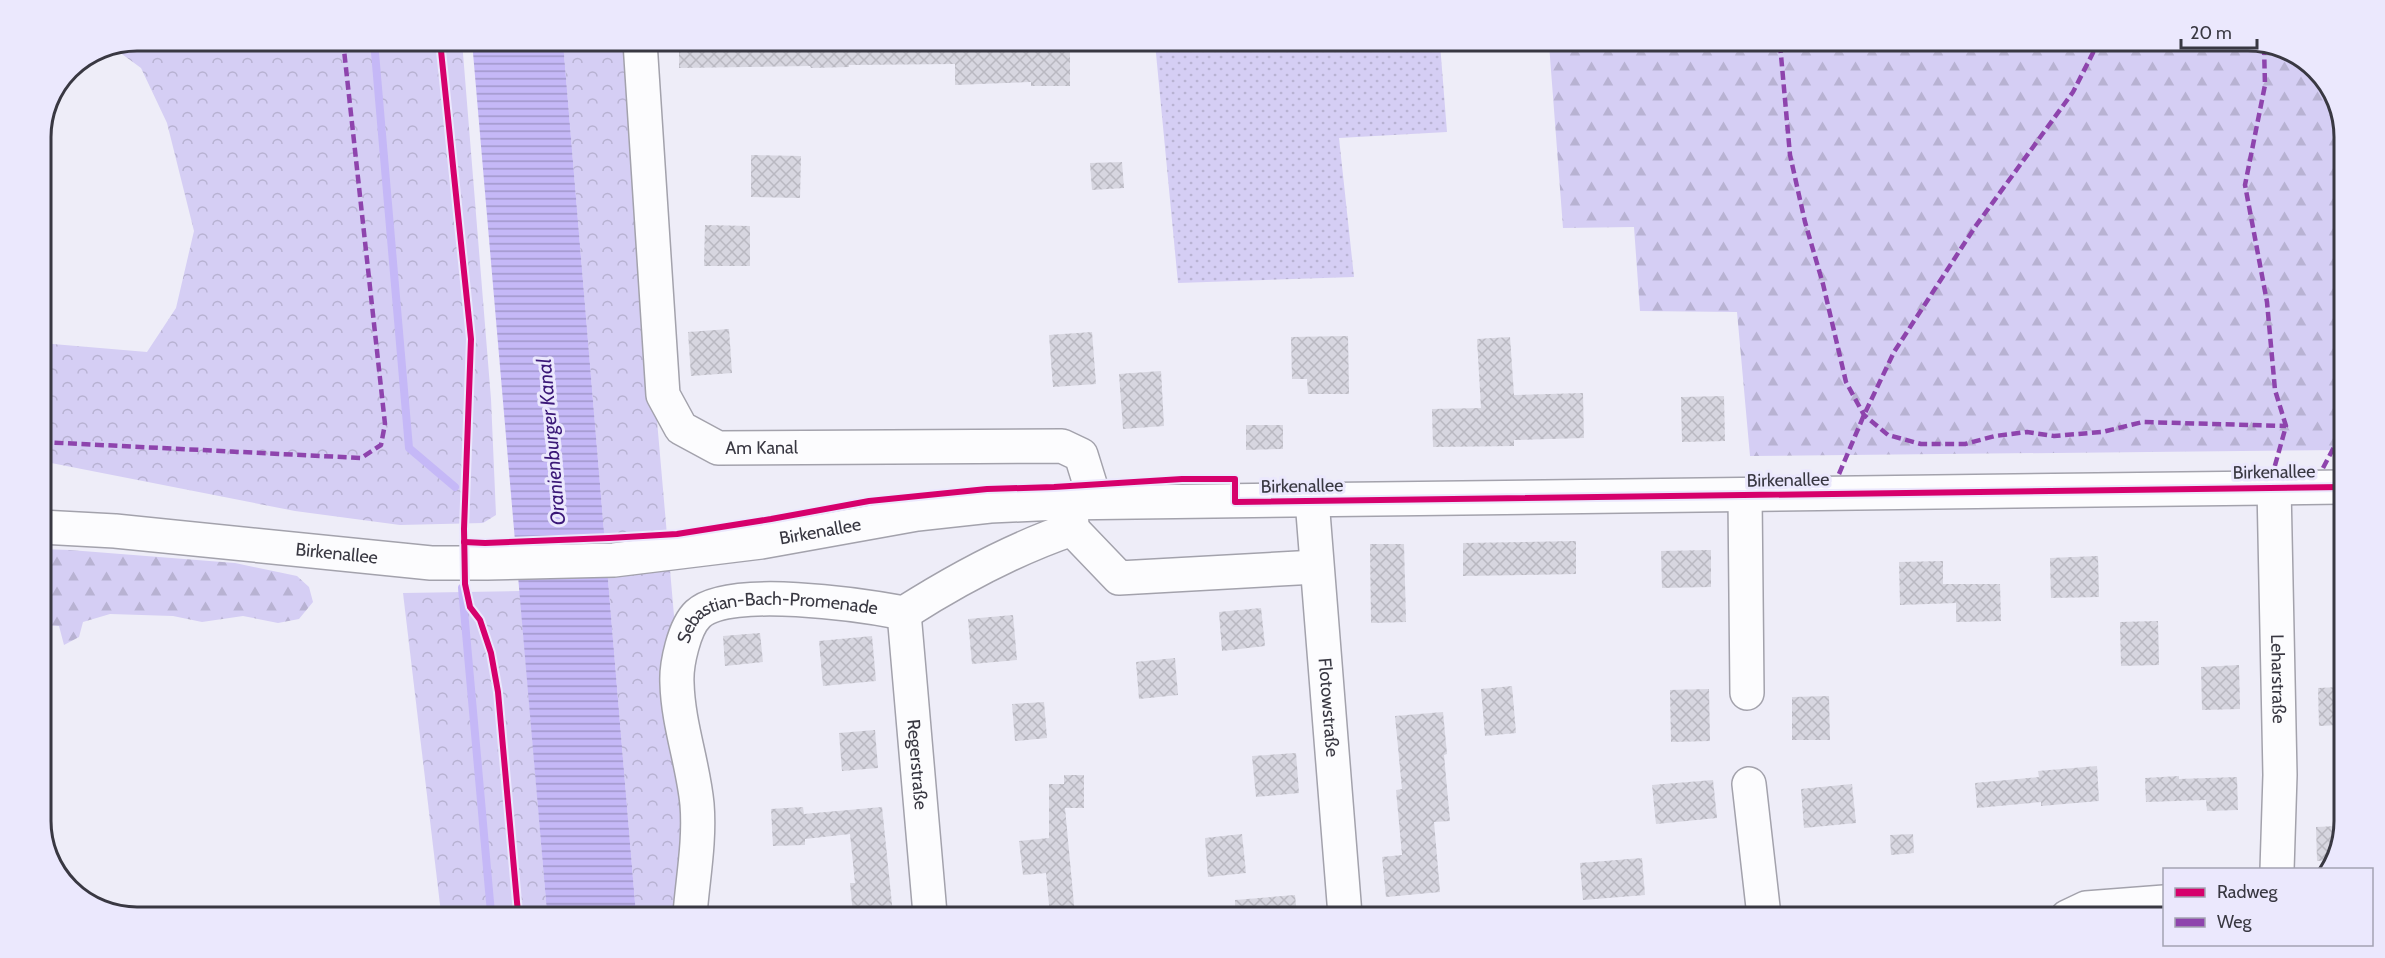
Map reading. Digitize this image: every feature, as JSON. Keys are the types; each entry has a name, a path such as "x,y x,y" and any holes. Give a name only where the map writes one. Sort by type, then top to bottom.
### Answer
{"street":[{"name":"Am Kanal","path":"641,51 663,395 681,428 718,448 1062,446 1082,455 1090,484 1078,511"},
{"name":"Birkenallee","path":"51,528 148,534 431,563 488,563 614,560 761,542 917,514 990,506 1078,511 1312,500 1745,496 2334,486"},
{"name":"Leharstraße","path":"2274,487 2280,775 2277,868"},
{"name":"Birkenallee","path":"1745,496 1747,693"},
{"name":"Flotowstraße","path":"1312,500 1344,907"},
{"path":"1078,511 1119,578 1316,567"},
{"name":"Sebastian-Bach-Promenade","path":"691,907 698,840 697,805 676,681 683,640 697,615 720,602 754,600 854,604 904,613 943,588 1050,536 1078,511"},
{"name":"Regerstraße","path":"904,613 929,907"},
{"path":"1749,784 1763,907"},
{"path":"2099,907 2163,902"}],"green space":[{"path":"137,51 463,51 491,399 496,515 483,523 400,525 295,511 51,463 51,344 147,352 176,308 194,231 167,123 141,68 120,53"},
{"path":"564,51 628,51 633,145 699,907 635,907"},
{"path":"1156,51 1441,51 1447,132 1339,138 1354,277 1178,283"},
{"path":"1550,51 2248,51 2276,56 2296,65 2316,84 2329,109 2334,131 2334,450 1750,456 1737,312 1640,311 1634,227 1563,228"},
{"path":"51,549 235,563 297,576 309,587 313,602 299,619 278,623 243,616 202,622 173,616 110,614 83,622 79,637 64,645 59,626 51,626"},
{"path":"520,591 546,907 440,907 403,593"}],"water":[{"name":"Oranienburger Kanal","path":"473,51 564,51 635,907 546,907"}],"building":[{"path":"679,51 1070,51 1070,86 1031,86 1031,82 955,85 955,64 849,65 849,67 811,68 810,66 679,68"},
{"path":"751,155 801,156 800,198 751,197"},
{"path":"1122,162 1124,188 1092,190 1090,163"},
{"path":"705,225 750,226 750,266 704,266"},
{"path":"729,329 732,373 691,376 688,332"},
{"path":"1092,332 1096,384 1053,387 1049,335"},
{"path":"1348,336 1349,394 1308,394 1307,379 1292,379 1291,337"},
{"path":"1510,337 1514,395 1583,393 1584,438 1514,440 1514,446 1433,447 1432,409 1481,408 1477,339"},
{"path":"1161,371 1164,426 1123,429 1119,374"},
{"path":"1724,396 1725,441 1682,442 1681,397"},
{"path":"1246,425 1283,425 1283,449 1246,450"},
{"path":"1576,541 1576,574 1463,576 1463,543"},
{"path":"1370,544 1404,544 1406,622 1371,623"},
{"path":"1711,550 1711,587 1662,588 1661,551"},
{"path":"2098,556 2099,597 2051,598 2050,558"},
{"path":"1943,561 1943,584 2000,584 2001,621 1956,622 1956,603 1900,605 1899,562"},
{"path":"1261,608 1265,646 1222,651 1219,612"},
{"path":"1013,615 1017,660 972,664 968,619"},
{"path":"2158,621 2159,665 2121,666 2120,622"},
{"path":"760,633 763,662 725,666 723,636"},
{"path":"872,636 876,681 823,686 819,641"},
{"path":"1175,658 1178,695 1139,699 1136,662"},
{"path":"2239,665 2240,709 2202,710 2201,667"},
{"path":"1512,686 1516,733 1485,736 1481,689"},
{"path":"2334,687 2334,725 2319,726 2318,688"},
{"path":"1709,689 1710,741 1671,742 1670,690"},
{"path":"1829,696 1830,740 1792,740 1792,697"},
{"path":"1044,702 1047,738 1015,741 1012,704"},
{"path":"1443,712 1450,821 1434,822 1440,892 1386,897 1382,857 1402,855 1396,790 1402,789 1395,716"},
{"path":"875,730 878,768 842,771 839,733"},
{"path":"1296,753 1299,793 1256,797 1252,756"},
{"path":"2097,766 2099,801 2041,806 2041,802 1977,808 1975,783 2039,777 2038,771"},
{"path":"1064,775 1084,775 1084,808 1065,808 1074,907 1049,907 1046,873 1023,875 1019,841 1049,838 1049,784 1064,784"},
{"path":"2179,776 2179,779 2237,777 2238,810 2207,811 2206,800 2146,802 2145,778"},
{"path":"1713,780 1717,818 1656,824 1652,785"},
{"path":"1852,784 1856,823 1804,828 1801,789"},
{"path":"803,807 804,814 882,807 892,907 852,907 850,883 855,883 850,834 805,839 805,845 773,846 771,809"},
{"path":"2333,826 2324,861 2317,861 2316,827"},
{"path":"1242,834 1246,873 1208,877 1205,838"},
{"path":"1913,834 1914,853 1891,855 1890,835"},
{"path":"1642,858 1645,895 1583,900 1580,863"},
{"path":"1295,895 1296,907 1235,907 1235,900"}],"waterway":[{"path":"375,51 409,448 455,487"},
{"path":"462,588 490,907"}],"marked path":[{"path":"51,442 361,458 381,445 385,424 344,51"},
{"path":"1781,51 1790,155 1846,382 1864,415 1888,435 1921,444 1965,444 1995,436 2027,432 2054,436 2102,432 2143,422 2286,426"},
{"path":"1839,474 1894,352 1975,227 2073,92 2094,51"},
{"path":"2264,53 2265,85 2245,185 2267,302 2275,390 2286,426 2274,469 2274,487"},
{"path":"2323,468 2334,447"}],"cycle path":[{"path":"441,51 471,339 464,529 465,584 470,607 480,620 491,653 498,692 517,907"},
{"path":"464,542 677,534 869,501 987,489 1182,479 1235,479 1235,502 2334,487"}]}
